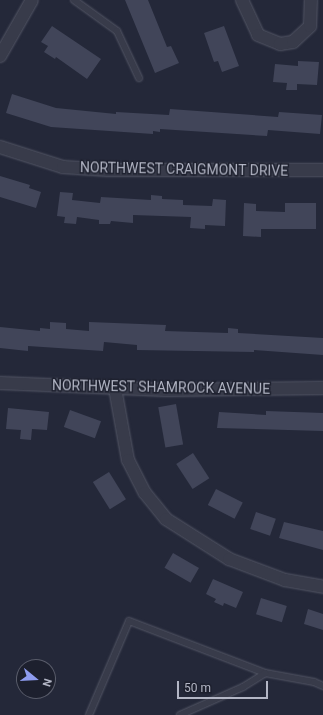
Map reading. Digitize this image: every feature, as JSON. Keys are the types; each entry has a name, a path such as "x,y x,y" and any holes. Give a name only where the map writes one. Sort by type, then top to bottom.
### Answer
{"street":[{"path":"0,56 32,0"},
{"path":"242,0 258,35 280,44 294,42 310,26 312,0"},
{"name":"NORTHWEST CRAIGMONT DRIVE","path":"0,146 64,167 323,170"},
{"name":"NORTHWEST SHAMROCK AVENUE","path":"0,383 115,388 323,388"},
{"path":"115,388 128,460 145,493 166,519 229,559 285,580 323,587"}],"lane":[{"path":"74,0 117,31 139,78"},
{"path":"89,715 129,621 265,673 314,682 323,686"},
{"path":"180,715 243,687 265,673"}],"building":[{"path":"125,0 148,0 167,47 171,46 179,63 155,73"},
{"path":"52,26 101,59 87,79 56,57 55,59 44,52 48,46 41,42"},
{"path":"224,26 239,66 222,72 218,61 214,62 204,33"},
{"path":"298,61 319,62 317,85 297,84 297,90 286,90 287,83 273,82 275,64 298,66"},
{"path":"12,94 56,108 116,114 116,112 169,115 170,109 278,117 279,112 322,115 320,134 268,130 267,136 160,129 160,132 153,131 153,134 51,127 6,113"},
{"path":"0,176 30,185 29,188 41,192 36,208 0,197"},
{"path":"60,192 73,193 72,200 100,203 101,197 151,200 151,195 162,196 162,199 183,200 183,205 212,206 213,199 226,200 225,226 205,225 205,229 190,228 191,217 133,215 133,223 111,221 110,224 99,224 99,220 77,217 76,224 64,223 65,217 57,216"},
{"path":"244,203 256,204 256,211 285,212 285,203 316,203 316,229 261,229 261,237 243,236"},
{"path":"50,322 66,323 66,329 89,331 89,322 166,325 165,331 228,333 228,328 238,329 238,333 323,338 323,355 254,350 254,352 137,350 137,345 104,342 103,351 28,346 28,351 0,348 0,327 40,331 40,328 50,329"},
{"path":"176,404 183,444 165,448 158,407"},
{"path":"8,408 49,412 47,430 32,429 31,440 20,439 21,430 6,429"},
{"path":"70,410 101,421 95,438 64,427"},
{"path":"266,411 323,413 323,431 217,428 219,412 266,415"},
{"path":"193,453 209,478 193,489 176,464"},
{"path":"109,472 126,499 110,509 93,482"},
{"path":"216,489 243,503 235,519 208,505"},
{"path":"256,512 276,519 270,536 250,529"},
{"path":"284,522 323,531 323,550 279,538"},
{"path":"173,553 199,568 190,583 164,568"},
{"path":"213,579 243,592 236,608 224,603 223,606 214,602 216,599 206,594"},
{"path":"261,598 287,606 282,622 256,614"},
{"path":"308,609 323,614 323,630 304,624"}]}
